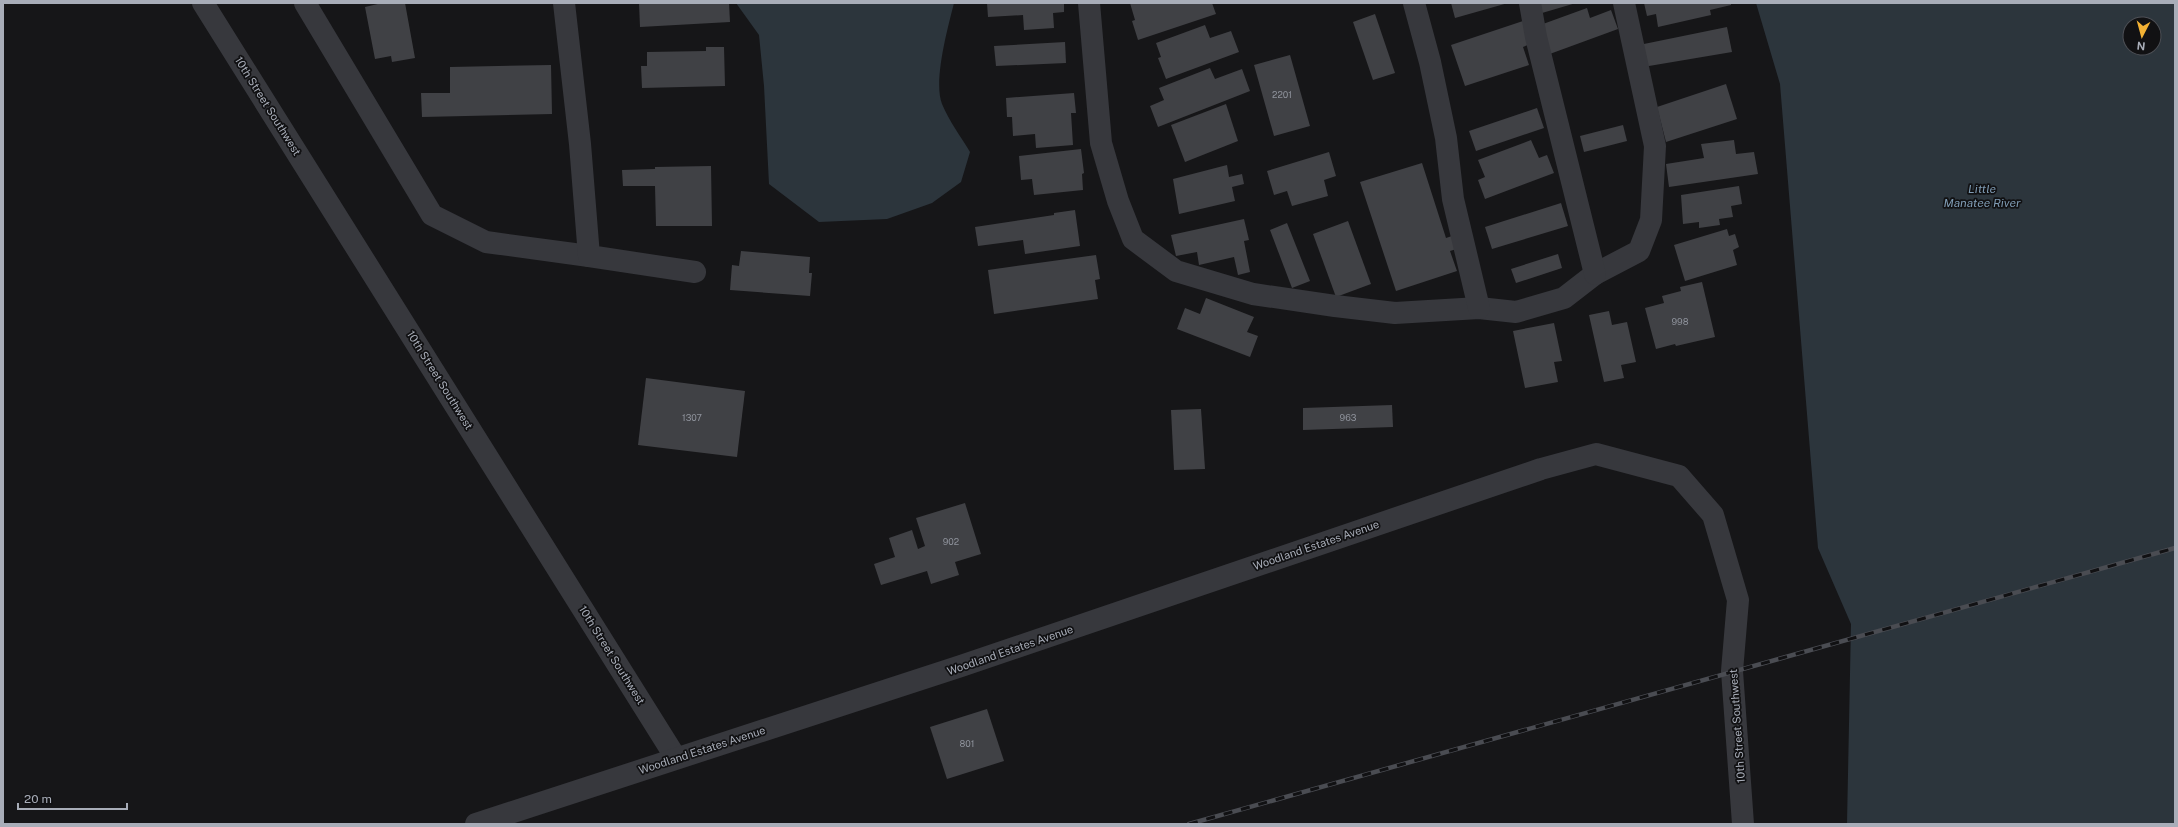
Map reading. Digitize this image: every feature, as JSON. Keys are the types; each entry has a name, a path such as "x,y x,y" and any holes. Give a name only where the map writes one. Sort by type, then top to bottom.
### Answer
{"street":[{"name":"10th Street Southwest","path":"203,3 676,758"},
{"path":"305,3 432,215 486,242 695,272"},
{"path":"564,3 580,144 589,256"},
{"path":"1089,3 1101,143 1118,201 1133,239 1176,271 1253,294 1395,313 1479,308 1516,312 1564,298 1595,274 1639,251 1651,220 1655,146 1624,3"},
{"path":"1414,3 1430,62 1446,138 1454,199 1479,308"},
{"path":"1530,3 1539,52 1595,274"},
{"name":"10th Street Southwest","path":"1540,469 1596,454 1679,476 1713,515 1738,600 1732,671 1743,824"},
{"name":"Woodland Estates Avenue","path":"476,824 969,664 1540,469"}],"water":[{"path":"736,3 954,3 942,54 939,82 942,104 955,129 970,152 961,182 932,203 887,219 819,222 769,184 764,86 759,35"},
{"name":"Little Manatee River","path":"1756,3 2175,3 2175,824 1847,824 1851,624 1818,548 1780,84"}],"building":[{"path":"382,3 405,3 415,58 392,62 391,56 375,59 365,7"},
{"path":"639,3 729,3 730,22 640,27"},
{"path":"987,3 1064,3 1064,12 1053,13 1054,28 1024,30 1023,15 988,17"},
{"path":"1130,3 1212,3 1216,14 1138,40 1132,21 1135,20"},
{"path":"1451,3 1508,3 1455,18"},
{"path":"1539,3 1576,3 1542,13"},
{"path":"1644,3 1731,3 1731,5 1710,10 1711,15 1658,27 1656,14 1647,16"},
{"path":"1587,8 1590,18 1611,10 1618,29 1547,55 1543,24"},
{"path":"1375,14 1395,73 1373,80 1353,22"},
{"path":"1523,21 1530,44 1523,47 1529,65 1465,86 1451,45"},
{"path":"1205,25 1210,38 1231,31 1239,52 1166,79 1158,58 1161,57 1156,43"},
{"path":"1727,27 1732,52 1643,67 1639,45"},
{"path":"1065,42 1066,63 996,66 994,46"},
{"path":"706,47 724,47 725,86 642,88 641,66 647,66 647,52 706,51"},
{"path":"1290,55 1310,126 1274,136 1254,65"},
{"path":"551,65 552,114 422,117 421,93 450,93 450,67"},
{"path":"1210,68 1215,79 1242,69 1250,91 1158,127 1150,106 1164,100 1159,88"},
{"path":"1726,84 1737,119 1666,142 1657,107"},
{"path":"1074,93 1076,113 1071,113 1073,145 1036,148 1035,134 1013,136 1012,117 1007,117 1006,98"},
{"path":"1226,104 1238,141 1185,162 1171,125"},
{"path":"1537,108 1544,128 1476,151 1469,131"},
{"path":"1623,125 1627,141 1584,152 1580,136"},
{"path":"1531,140 1539,158 1547,155 1554,173 1485,199 1478,180 1485,177 1478,160"},
{"path":"1734,140 1736,154 1754,152 1758,174 1669,187 1666,164 1704,158 1701,144"},
{"path":"1081,149 1084,173 1082,174 1083,190 1034,195 1032,179 1021,180 1019,156"},
{"path":"1329,152 1336,176 1324,180 1328,196 1292,206 1287,191 1274,195 1267,171"},
{"path":"1422,163 1446,238 1458,234 1463,247 1450,251 1457,271 1396,291 1360,182"},
{"path":"1227,165 1229,177 1242,174 1244,184 1232,187 1235,201 1179,214 1173,179"},
{"path":"711,166 712,226 656,226 655,186 623,186 622,170 655,169 655,167"},
{"path":"1739,186 1742,204 1731,206 1733,217 1719,219 1720,225 1699,228 1699,222 1683,224 1681,195"},
{"path":"1561,203 1568,226 1492,249 1485,227"},
{"path":"1075,210 1080,246 1025,254 1023,240 978,246 975,227 1054,215 1054,213"},
{"path":"1244,219 1249,240 1244,241 1250,272 1238,275 1234,257 1199,265 1197,252 1176,256 1171,235"},
{"path":"1348,221 1371,284 1336,297 1313,234"},
{"path":"1287,223 1310,281 1292,288 1270,230"},
{"path":"1727,229 1729,236 1735,234 1739,247 1733,250 1737,265 1685,281 1674,245"},
{"path":"741,251 810,257 809,273 812,273 810,296 730,290 732,265 739,266"},
{"path":"1558,254 1562,268 1516,283 1511,269"},
{"path":"1096,255 1100,279 1095,280 1098,299 994,314 988,270"},
{"path":"1702,282 1715,337 1656,349 1645,308 1664,303 1662,296 1681,291 1680,287"},
{"path":"1206,298 1254,317 1247,332 1258,336 1250,357 1177,329 1185,308 1200,314"},
{"path":"1609,311 1612,325 1627,322 1636,362 1621,365 1624,378 1604,382 1589,315"},
{"path":"1554,323 1562,361 1554,362 1558,382 1525,388 1513,331"},
{"path":"646,378 745,391 737,457 638,445"},
{"path":"1392,405 1393,427 1303,430 1303,408"},
{"path":"1201,409 1205,469 1174,470 1171,410"},
{"path":"965,503 981,554 955,562 959,575 931,584 927,571 881,585 874,564 895,557 889,538 912,530 918,549 925,546 916,518"},
{"path":"987,709 1004,761 947,779 930,727"}],"railway":[{"path":"1189,824 2175,548"}]}
